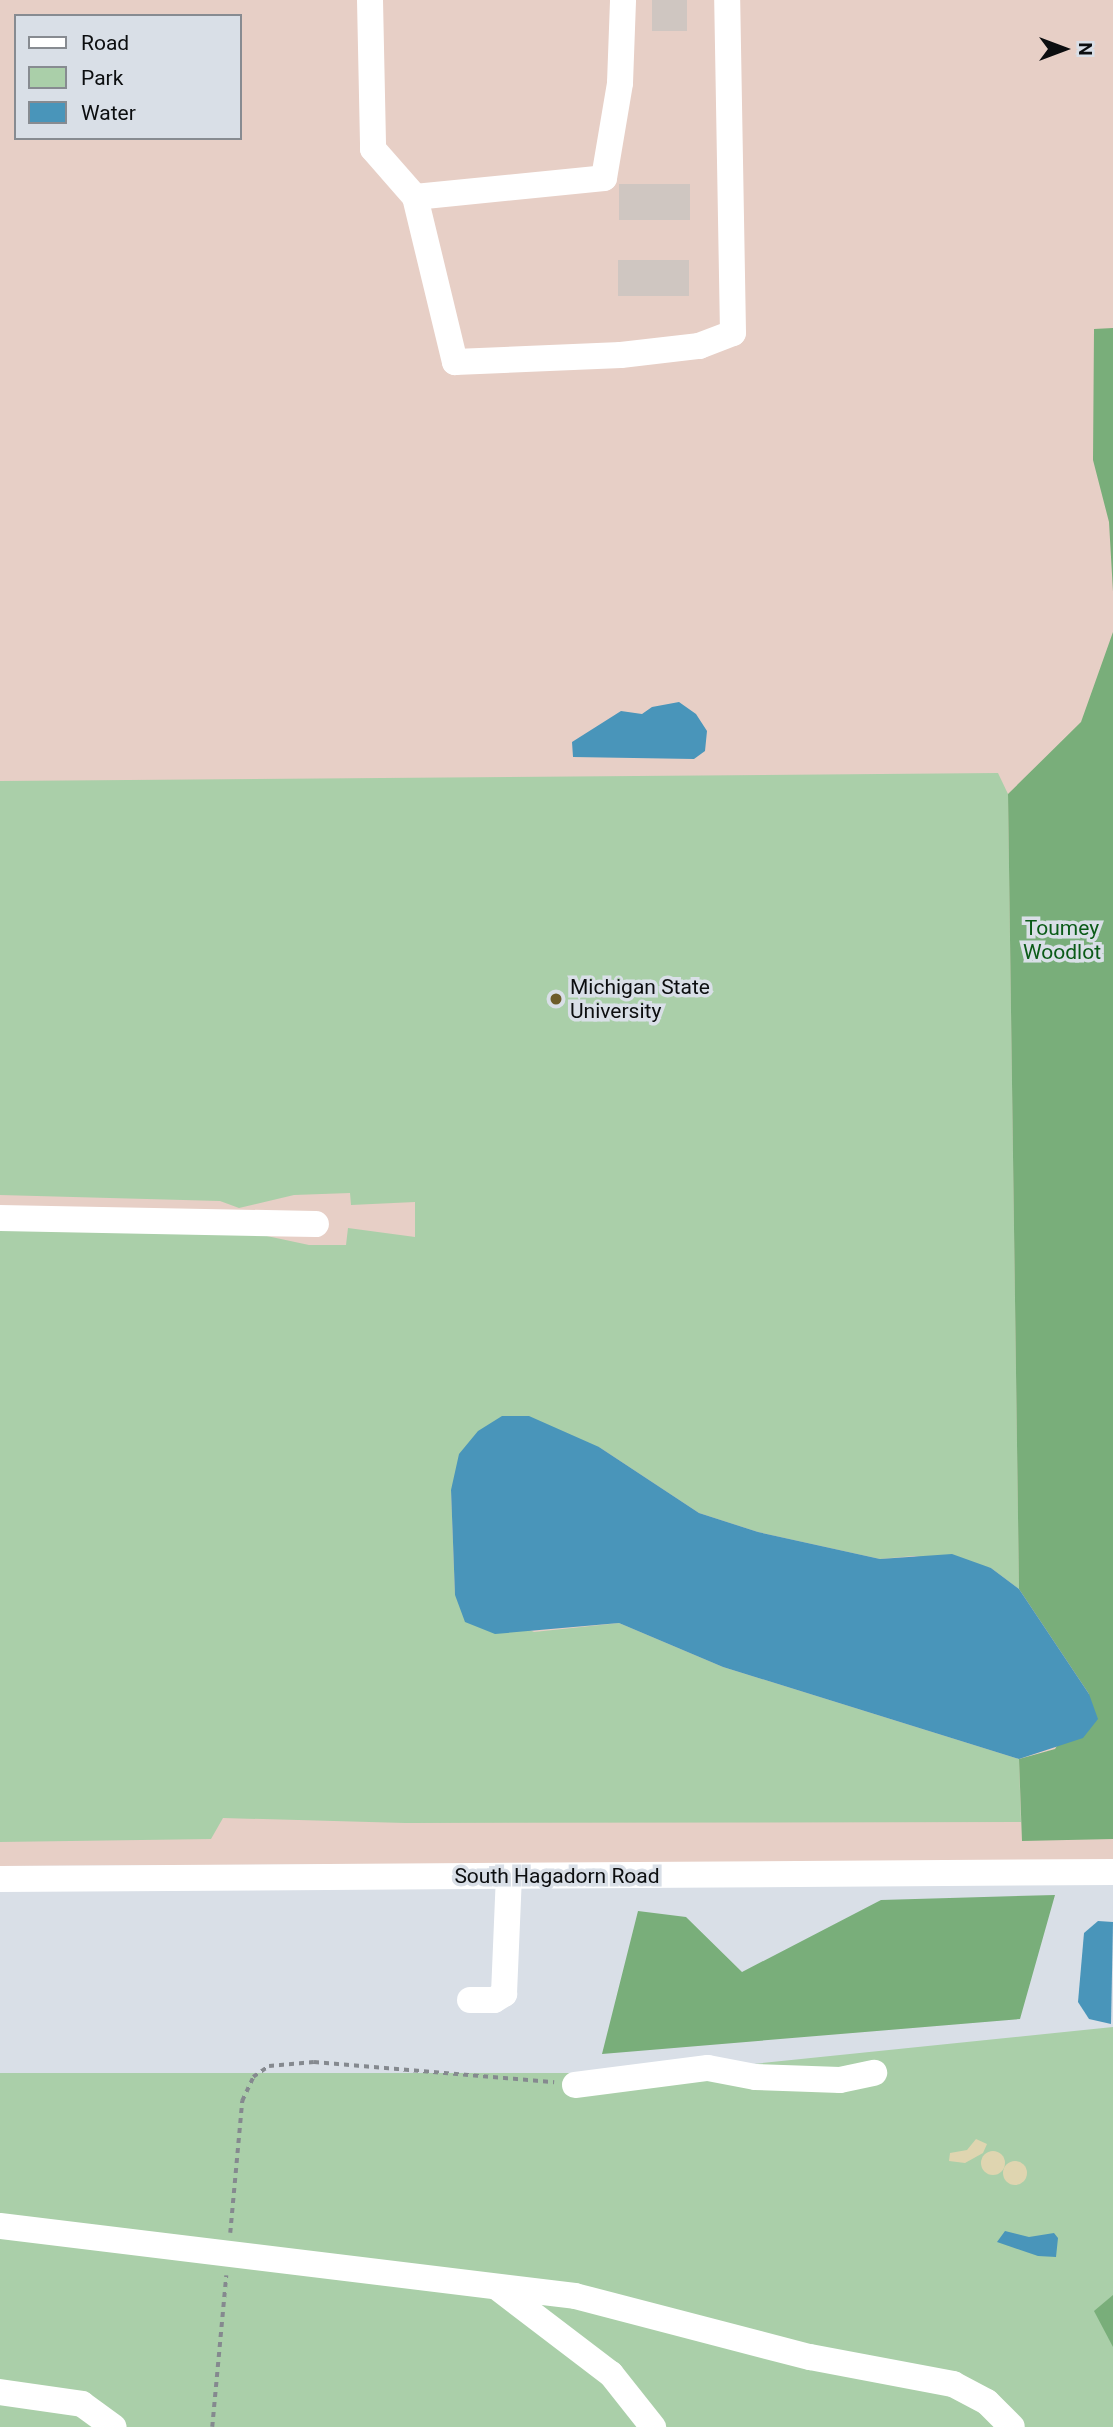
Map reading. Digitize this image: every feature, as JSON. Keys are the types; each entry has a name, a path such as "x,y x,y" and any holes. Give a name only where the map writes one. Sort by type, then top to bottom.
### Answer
{"street":[{"path":"370,0 373,149 415,197 455,362 621,355 699,346 733,334 727,0"},
{"path":"415,197 604,178 620,83 623,0"},
{"path":"0,1218 316,1224"},
{"name":"South Hagadorn Road","path":"0,1879 1113,1872"},
{"path":"470,2000 494,2000 504,1994 509,1876"},
{"path":"575,2085 708,2068 755,2077 840,2080 874,2073"},
{"path":"0,2226 575,2296 810,2357 953,2384 987,2402 1012,2427"},
{"path":"494,2285 611,2374 653,2427"},
{"path":"0,2392 82,2404 114,2427"}],"path":[{"path":"213,2426 242,2101 253,2077 269,2066 314,2062 524,2077 575,2085"}],"shaded area":[{"name":"Michigan State University","path":"0,0 1113,0 1113,1861 0,1866"}],"green space":[{"path":"1113,328 1113,592 1109,522 1093,460 1094,329"},
{"name":"Toumey Woodlot","path":"1113,632 1113,1839 1022,1841 1019,1759 1055,1749 1089,1694 1019,1589 1008,794 1081,722"},
{"path":"998,773 1008,794 1019,1589 991,1568 914,1556 880,1559 758,1532 699,1513 599,1447 451,1490 455,1595 534,1632 619,1623 723,1667 1019,1759 1021,1822 405,1823 223,1818 211,1839 0,1842 0,1227 243,1231 309,1245 346,1245 348,1228 415,1237 415,1202 351,1205 350,1193 294,1195 239,1208 220,1201 0,1195 0,781"},
{"path":"1055,1895 1020,2019 602,2054 638,1911 686,1917 742,1972 881,1900"},
{"path":"1113,2027 1113,2427 0,2427 0,2073 666,2073"},
{"path":"1113,2295 1113,2347 1094,2311"}],"sand":[{"path":"976,2139 987,2144 983,2153 965,2163 949,2161 950,2153 967,2150"},
{"path":"993,2151 1002,2154 1005,2163 1002,2172 993,2175 984,2172 981,2163 984,2154"},
{"path":"1015,2161 1024,2164 1027,2173 1024,2182 1015,2185 1006,2182 1003,2173 1006,2164"}],"water":[{"path":"679,702 696,714 707,731 705,751 694,759 573,757 572,742 621,711 642,714 652,707"},
{"path":"502,1416 529,1416 599,1447 699,1513 758,1532 880,1559 952,1554 991,1568 1019,1589 1089,1694 1098,1719 1083,1738 1019,1759 723,1667 619,1623 495,1634 465,1622 455,1595 451,1490 459,1454 478,1431"},
{"path":"1098,1921 1113,1922 1111,2024 1089,2019 1078,2002 1084,1933"},
{"path":"1005,2231 1029,2237 1054,2233 1058,2238 1056,2257 1038,2256 997,2242"}],"building":[{"path":"652,0 687,0 687,31 652,31"},
{"path":"619,184 690,184 690,220 619,220"},
{"path":"618,260 689,260 689,296 618,296"}],"place":[{"name":"Michigan State University","path":"556,999"}]}
